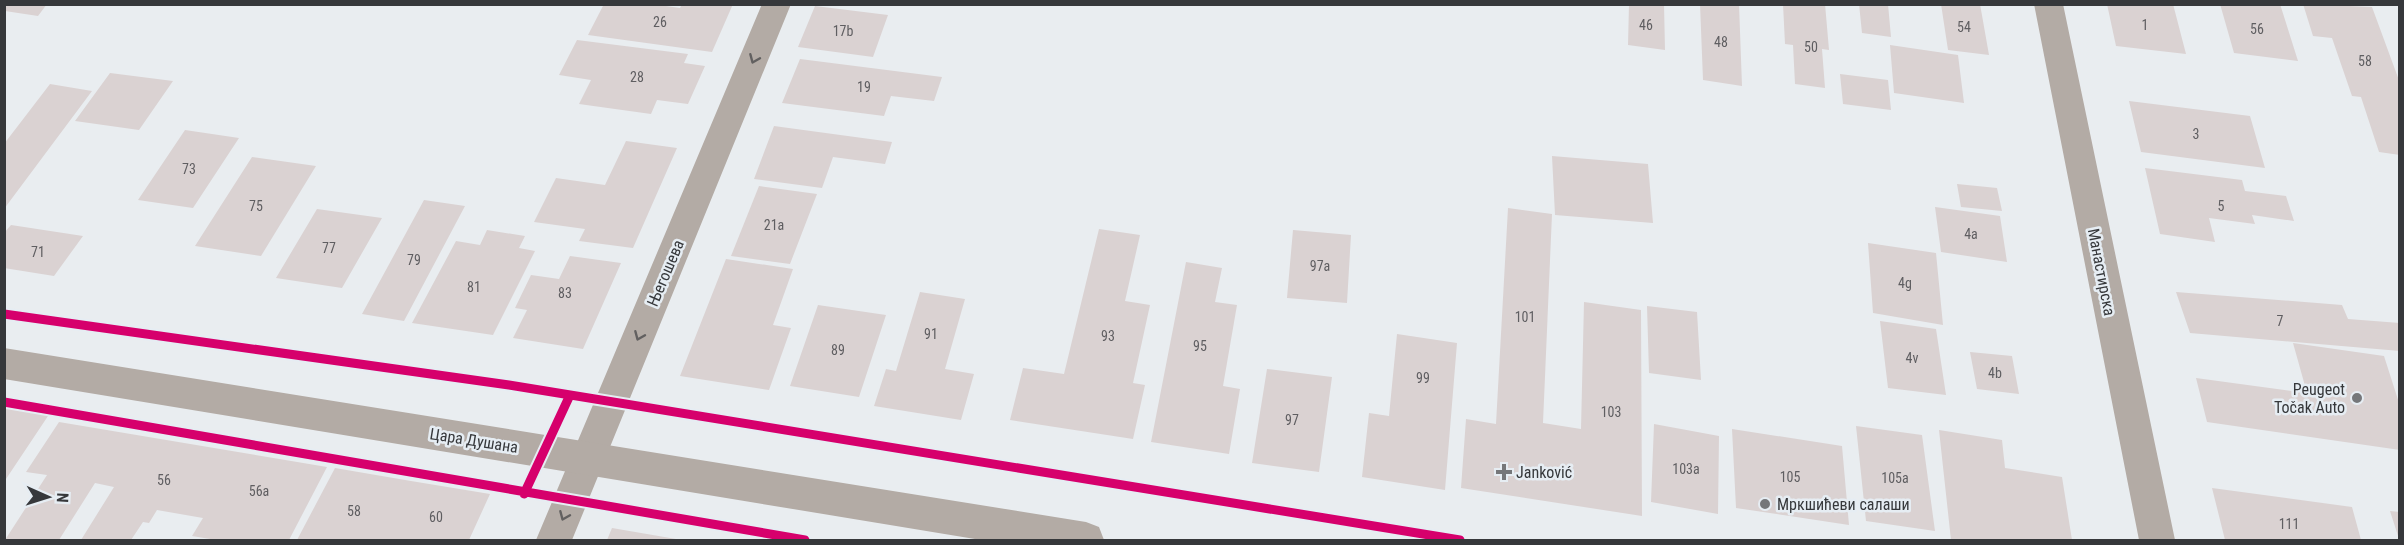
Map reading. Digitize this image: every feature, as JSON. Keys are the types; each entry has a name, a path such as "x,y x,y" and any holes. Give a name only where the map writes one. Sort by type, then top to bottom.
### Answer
{"street":[{"name":"Његошева","path":"554,540 777,4"},
{"name":"Манастирска","path":"2048,4 2157,540"},
{"name":"Цара Душана","path":"4,363 1086,540"}],"building":[{"path":"5,4 47,4 38,16 5,11"},
{"path":"604,4 652,4 680,8 682,4 733,4 712,52 588,35"},
{"path":"1629,4 1664,4 1665,50 1628,45"},
{"path":"1700,4 1739,4 1742,86 1703,80"},
{"path":"1783,4 1825,4 1829,50 1822,49 1825,88 1795,84 1793,45 1785,44"},
{"path":"1859,4 1888,4 1891,37 1862,33"},
{"path":"1941,4 1980,4 1989,55 1948,50"},
{"path":"2107,4 2173,4 2186,54 2116,46"},
{"path":"2220,4 2280,4 2298,61 2234,53"},
{"path":"2303,4 2372,7 2400,83 2400,155 2379,152 2361,97 2352,96 2332,38 2313,36"},
{"path":"815,6 888,15 873,57 798,47"},
{"path":"577,40 688,54 684,63 705,66 688,104 657,100 651,114 579,104 591,80 559,75"},
{"path":"1890,45 1958,55 1964,103 1894,93"},
{"path":"800,59 942,77 934,101 891,96 884,116 782,103"},
{"path":"110,73 173,81 139,130 75,121"},
{"path":"1840,74 1888,80 1891,110 1843,104"},
{"path":"50,84 92,91 4,209 4,144"},
{"path":"2129,101 2250,116 2265,168 2141,152"},
{"path":"774,126 892,142 885,164 833,157 822,188 754,179"},
{"path":"185,130 239,138 193,208 138,200"},
{"path":"626,141 677,148 633,248 579,241 585,229 534,222 556,178 605,185"},
{"path":"1552,156 1648,164 1653,223 1555,215"},
{"path":"252,157 316,166 261,256 195,246"},
{"path":"2145,168 2242,180 2245,191 2286,196 2294,221 2252,215 2255,224 2209,218 2215,242 2160,234"},
{"path":"1957,184 1997,188 2002,211 1961,207"},
{"path":"759,186 817,194 790,264 731,256"},
{"path":"424,200 465,206 404,321 362,314"},
{"path":"1935,207 2000,216 2007,262 1941,252"},
{"path":"1508,208 1552,214 1543,423 1581,429 1584,302 1641,310 1642,516 1461,488 1466,419 1496,424"},
{"path":"317,209 382,218 342,288 276,278"},
{"path":"11,225 83,236 54,276 4,268 4,233"},
{"path":"1099,229 1140,235 1125,301 1150,305 1133,383 1145,385 1133,439 1010,420 1023,368 1064,374"},
{"path":"487,230 525,236 519,248 535,251 493,335 412,323 456,241 480,245"},
{"path":"1293,230 1351,235 1347,303 1287,298"},
{"path":"1868,243 1936,253 1943,325 1873,313"},
{"path":"570,256 621,263 583,349 513,338 527,310 515,308 531,275 559,279"},
{"path":"726,259 793,269 773,325 791,328 769,390 680,376"},
{"path":"1186,262 1222,268 1215,302 1237,305 1223,386 1240,389 1229,454 1151,442"},
{"path":"920,292 965,299 945,369 974,374 961,420 874,406 886,369 896,371"},
{"path":"2176,292 2342,305 2348,319 2400,323 2400,351 2190,333"},
{"path":"818,305 886,315 859,397 790,386"},
{"path":"1647,306 1697,312 1701,380 1649,373"},
{"path":"1880,321 1936,329 1946,395 1888,388"},
{"path":"1397,334 1457,343 1445,490 1362,477 1369,413 1389,416"},
{"path":"2293,343 2384,356 2400,406 2400,450 2207,422 2196,378 2307,393"},
{"path":"1970,352 2012,356 2019,394 1977,389"},
{"path":"1267,369 1332,377 1319,472 1252,463"},
{"path":"4,406 50,413 4,482"},
{"path":"59,422 327,467 289,540 216,540 192,536 203,518 157,510 149,523 143,522 131,540 81,540 114,487 95,483 59,540 5,540 47,475 26,472"},
{"path":"1654,424 1719,436 1718,514 1651,502"},
{"path":"1856,426 1922,435 1935,531 1866,521"},
{"path":"1732,429 1842,446 1849,525 1736,508"},
{"path":"1939,430 2002,440 2005,468 2062,477 2072,540 1951,540"},
{"path":"335,468 490,494 469,540 297,540"},
{"path":"2212,488 2352,507 2361,540 2225,540"},
{"path":"2390,511 2400,512 2400,539 2399,539"},
{"path":"612,528 676,539 676,540 607,540"}],"cycle path":[{"path":"4,314 509,385 1460,540"},
{"path":"524,494 570,395"},
{"path":"4,402 805,540"}],"place":[{"name":"Peugeot Točak Auto","path":"2357,398"},
{"name":"Janković","path":"1504,472"},
{"name":"Мркшићеви салаши","path":"1765,504"}]}
